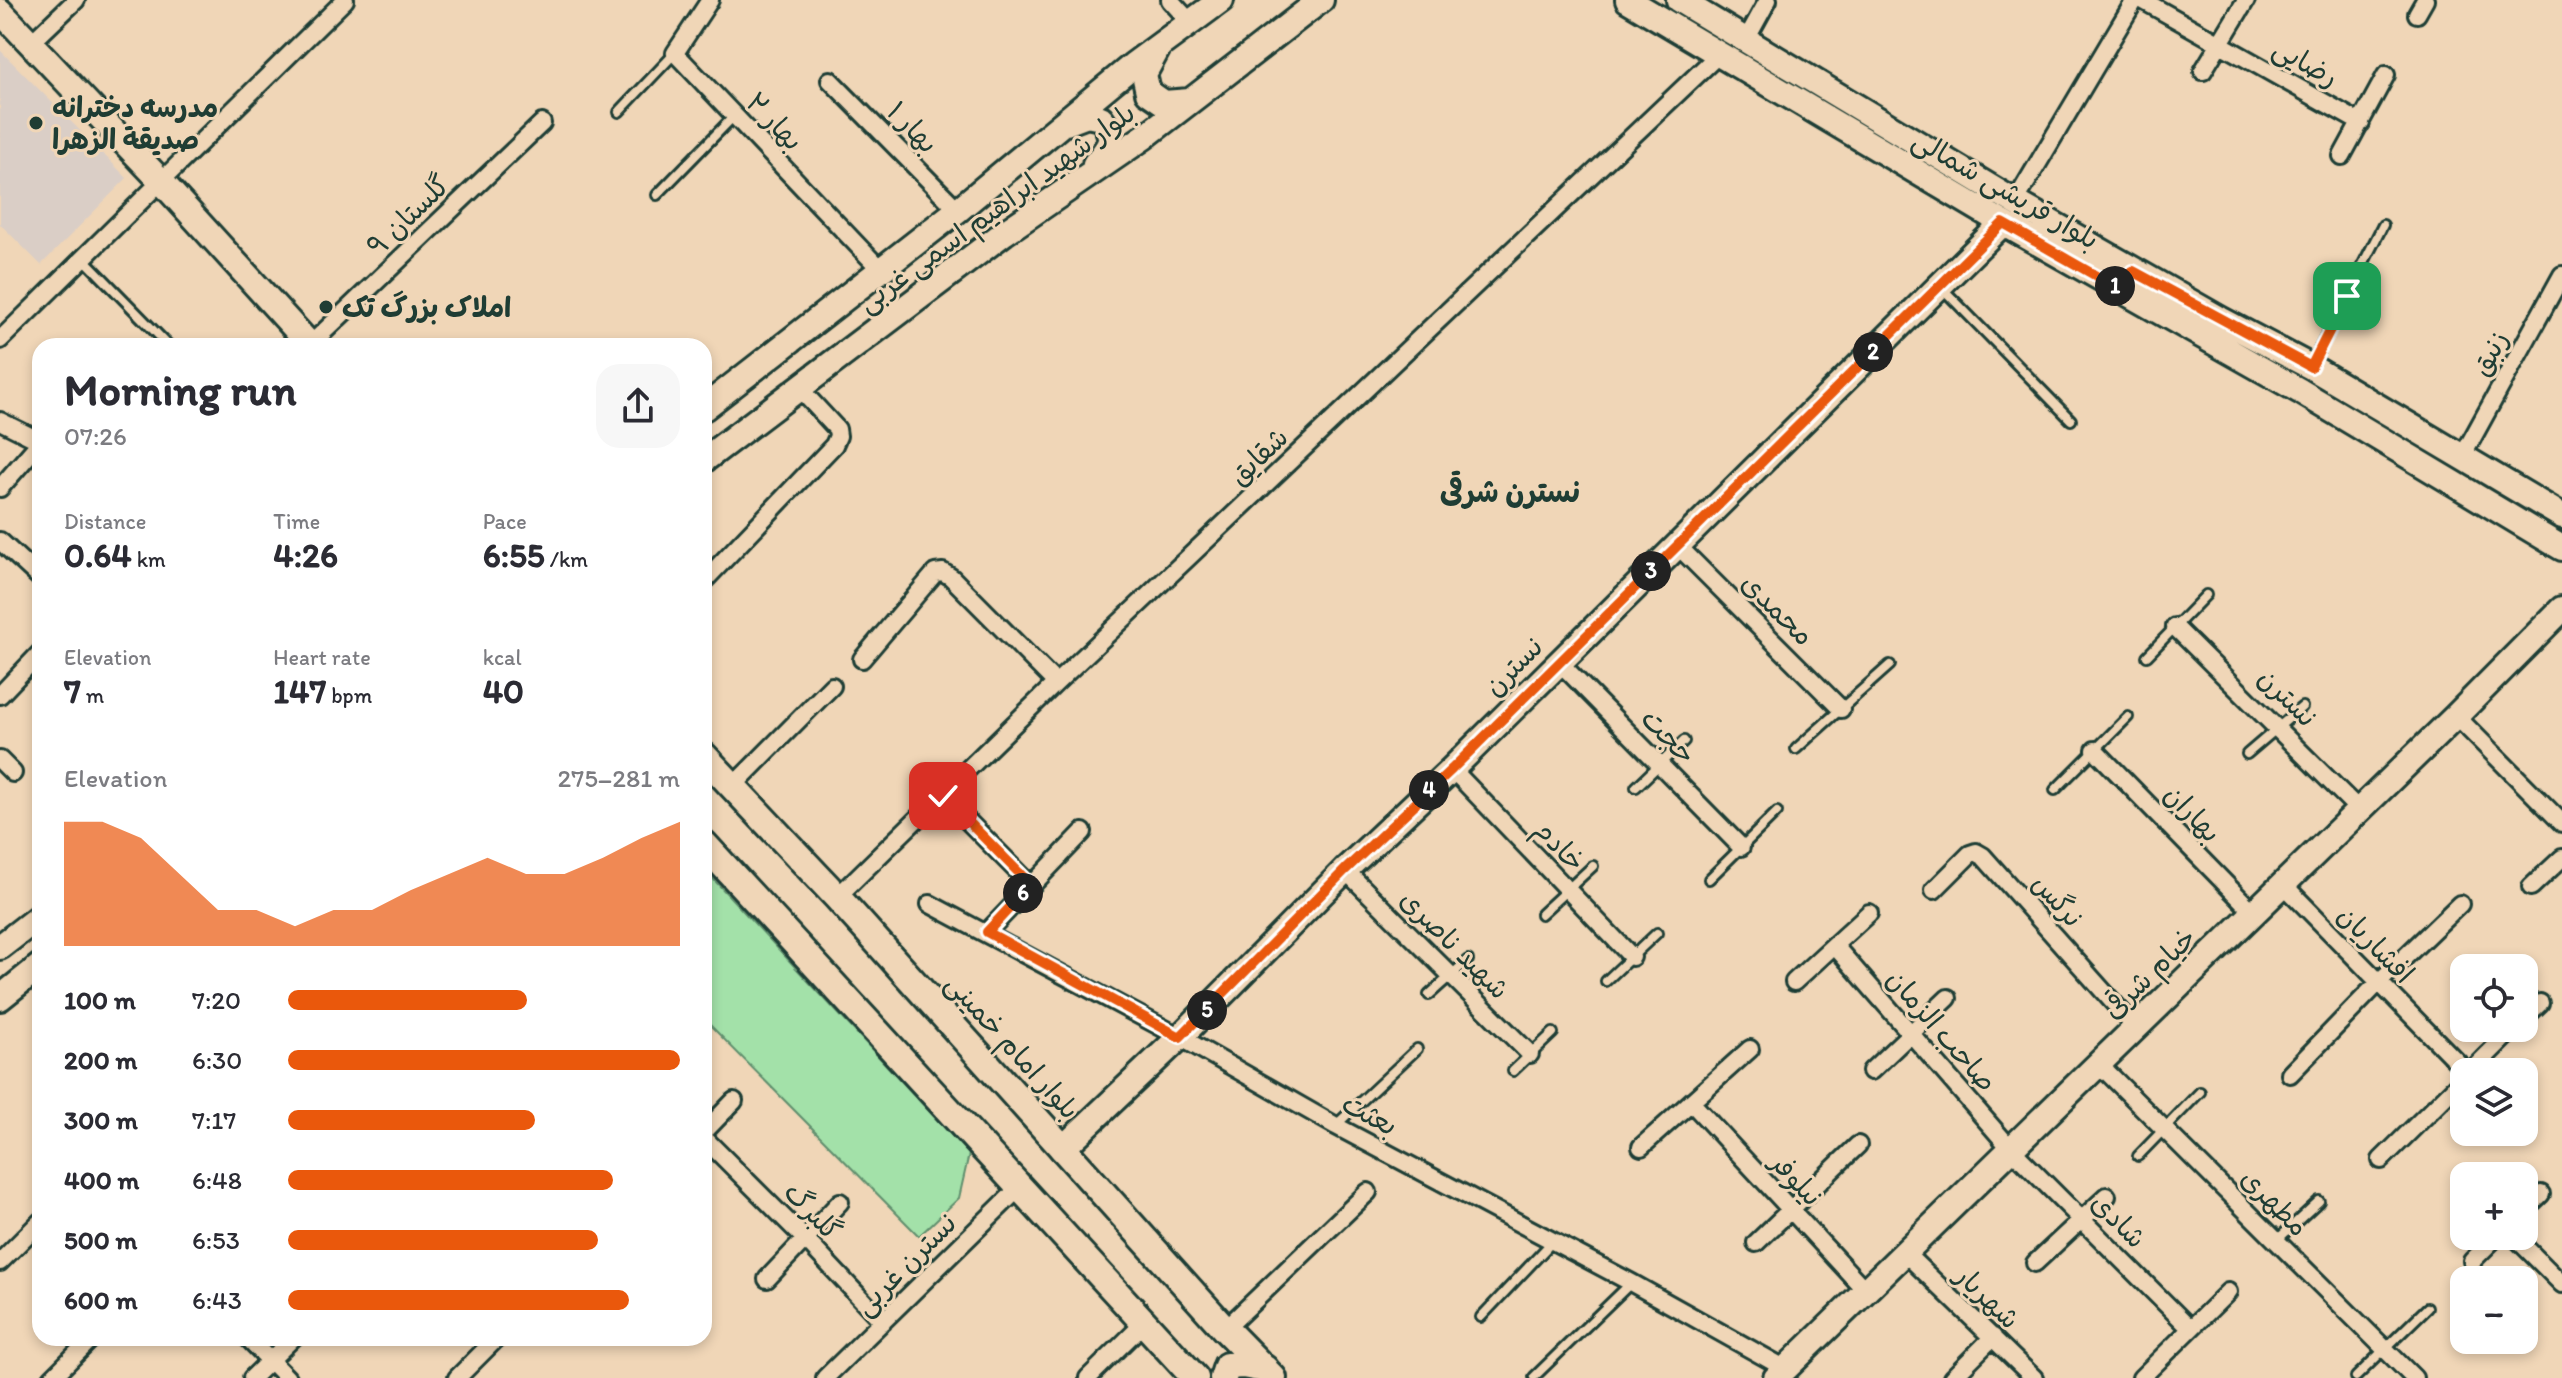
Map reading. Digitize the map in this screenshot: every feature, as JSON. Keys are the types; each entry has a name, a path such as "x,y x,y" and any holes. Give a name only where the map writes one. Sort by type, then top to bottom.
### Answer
{"main road":[{"name":"بلوار شهید ابراهیم اسمی غربی","path":"712,402 1221,0"},
{"name":"بلوار شهید ابراهیم اسمی غربی","path":"712,454 1004,233 1144,137 1321,0"},
{"name":"بلوار قریشی شمالی","path":"1628,0 1718,55 2009,212 2127,280 2300,391 2562,548"},
{"name":"بلوار قریشی شمالی","path":"1679,0 1746,40 2009,212"},
{"path":"0,11 305,338"},
{"path":"1159,46 1144,74 1148,92 1164,103 1190,101"},
{"path":"1057,127 1087,115 1101,118 1111,131 1110,144 1089,173"},
{"name":"نسترن","path":"1062,1149 1452,769 1940,285 2009,212"},
{"name":"بلوار قریشی شمالی","path":"2127,280 2311,367 2562,516"},
{"name":"خیام شرقی","path":"1781,1374 2562,609"},
{"name":"بلوار امام خمینی","path":"712,764 837,897 1225,1329 1269,1373"},
{"path":"712,853 1195,1378"},
{"path":"0,947 32,922"},
{"path":"0,998 32,972"},
{"path":"1223,1378 1227,1366 1243,1365 1269,1373"}],"street":[{"path":"31,43 76,0"},
{"path":"0,339 345,0"},
{"path":"675,53 710,0"},
{"path":"1170,0 1191,23"},
{"path":"1746,40 1768,0"},
{"path":"2009,212 2135,0"},
{"name":"رضایی","path":"2142,0 2361,123"},
{"path":"2203,71 2246,0"},
{"name":"بهار ۲","path":"675,53 881,270"},
{"name":"شقایق","path":"837,897 1056,683 1718,55"},
{"path":"2342,156 2386,75"},
{"name":"بهار ۱","path":"830,80 958,210"},
{"name":"گلستان ۹","path":"318,338 542,123"},
{"name":"زنبق","path":"2462,457 2562,275"},
{"path":"712,569 834,445 837,429 800,389"},
{"path":"0,421 32,438"},
{"path":"0,488 32,451"},
{"path":"0,541 32,571"},
{"name":"محمدی","path":"1677,545 1841,709"},
{"path":"862,659 935,573 943,572 1056,683"},
{"name":"نسترن","path":"2175,627 2359,810"},
{"path":"0,695 32,661"},
{"name":"حجت","path":"1559,662 1741,847"},
{"path":"733,786 832,686"},
{"path":"2456,716 2562,823"},
{"name":"بهاران","path":"2095,750 2254,913"},
{"path":"0,760 13,773"},
{"name":"خادم","path":"1452,769 1632,957"},
{"path":"943,796 1031,885"},
{"path":"987,932 1083,832"},
{"name":"نرگس","path":"1934,890 1970,854 1976,852 1983,856 2136,1028"},
{"path":"2531,887 2562,858"},
{"name":"شهید ناصری","path":"1345,870 1530,1054"},
{"name":"افشاریان","path":"2283,884 2455,1058"},
{"name":"بعثت","path":"930,904 1180,1037 1336,1126 1632,1283 1781,1374"},
{"path":"2290,1074 2460,904"},
{"path":"1794,982 1869,913"},
{"name":"صاحب الزمان","path":"1834,945 2011,1149"},
{"path":"1871,1071 1948,998"},
{"path":"2483,1058 2500,1042"},
{"path":"1641,1147 1750,1049"},
{"name":"مطهری","path":"2099,1064 2414,1378"},
{"path":"2381,1160 2450,1092"},
{"path":"712,1124 734,1101"},
{"name":"نیلوفر","path":"1691,1102 1866,1291"},
{"path":"1756,1243 1858,1145"},
{"name":"گلبرگ","path":"712,1146 883,1322"},
{"name":"شادی","path":"2011,1149 2190,1328"},
{"name":"نسترن غربی","path":"825,1378 1021,1186"},
{"path":"1225,1329 1368,1192"},
{"path":"2538,1197 2541,1194"},
{"path":"2035,1263 2107,1196"},
{"path":"767,1279 840,1202"},
{"path":"0,1262 32,1230"},
{"path":"2472,1261 2483,1250"},
{"path":"2528,1250 2562,1284"},
{"name":"شهریار","path":"1905,1253 2034,1378"},
{"path":"2141,1378 2228,1292"},
{"path":"1088,1378 1144,1323"},
{"path":"1952,1378 1993,1337"},
{"path":"52,1378 84,1346"},
{"path":"256,1346 287,1378"},
{"path":"252,1378 285,1346"},
{"path":"457,1378 489,1346"}],"lane":[{"path":"619,112 675,53"},
{"path":"657,195 734,116"},
{"path":"2311,367 2383,225"},
{"path":"83,258 161,338"},
{"path":"1940,285 2071,420"},
{"path":"2147,656 2206,595"},
{"path":"1796,749 1890,665"},
{"path":"2247,754 2302,707"},
{"path":"2055,790 2128,717"},
{"path":"1636,787 1684,741"},
{"path":"1709,879 1777,812"},
{"path":"1541,914 1593,866"},
{"path":"1606,981 1657,933"},
{"path":"1429,995 1468,960"},
{"path":"1513,1071 1553,1033"},
{"path":"1336,1126 1417,1049"},
{"path":"2138,1156 2200,1092"},
{"path":"2276,1241 2319,1201"},
{"path":"1481,1317 1553,1241"},
{"path":"1534,1377 1632,1283"},
{"path":"2356,1377 2427,1308"}],"shaded area":[{"name":"مدرسه دخترانه صدیقة الزهرا","path":"0,50 127,178 41,265 0,224"}],"green space":[{"path":"712,878 969,1154 959,1198 919,1236 712,1027"}],"place":[{"name":"مدرسه دخترانه صدیقة الزهرا","path":"36,123"},
{"name":"املاک بزرگ تک","path":"326,307"}],"district":[{"name":"نسترن شرقی","path":"1510,492"}],"route":[{"path":"943,796 1031,885 987,932 1180,1037 1345,870 1452,769 2003,223 2121,290 2133,271 2311,367 2347,296"}]}
